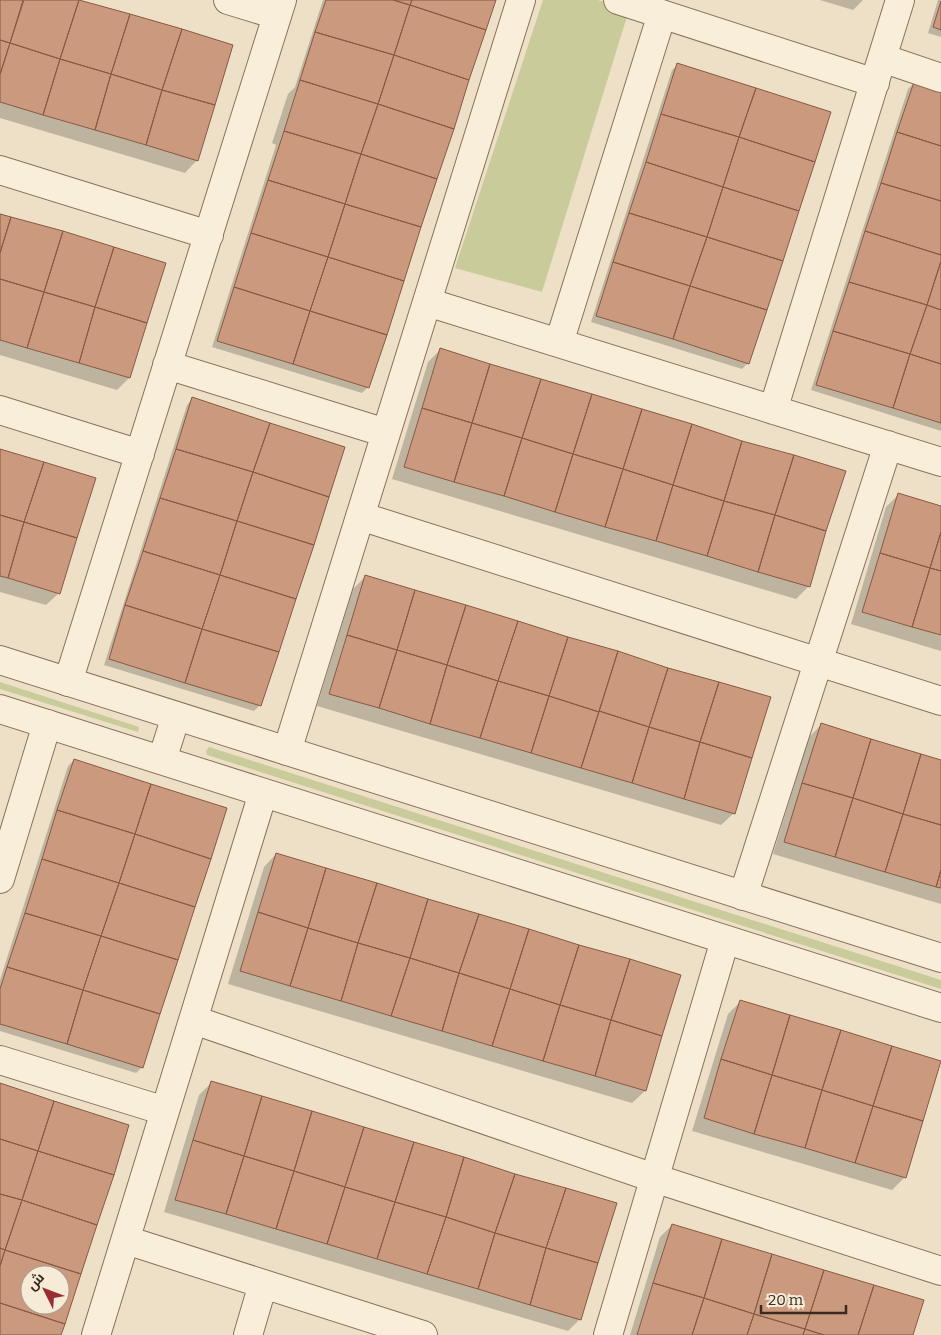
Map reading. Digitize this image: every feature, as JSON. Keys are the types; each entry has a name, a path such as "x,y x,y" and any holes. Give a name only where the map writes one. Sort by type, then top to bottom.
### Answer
{"street":[{"path":"68,682 279,8 228,0"},
{"path":"286,751 521,0"},
{"path":"618,0 662,14 878,71 941,78"},
{"path":"773,410 900,0"},
{"path":"559,343 662,14"},
{"path":"0,170 209,234"},
{"path":"427,302 941,462"},
{"path":"167,365 386,433"},
{"path":"0,410 140,454"},
{"path":"743,896 888,445"},
{"path":"360,516 941,701"},
{"path":"0,660 941,958"},
{"path":"0,709 941,1008"},
{"path":"162,760 176,716"},
{"path":"0,879 47,724"},
{"path":"96,1335 263,793"},
{"path":"608,1335 725,940"},
{"path":"194,1020 654,1178 941,1270"},
{"path":"0,1060 165,1111"},
{"path":"126,1240 422,1335"},
{"path":"248,1335 263,1284"}],"green space":[{"path":"543,0 598,0 629,10 542,292 455,268"},
{"path":"0,682 139,727 138,732 0,689"},
{"path":"209,747 941,980 941,989 207,755 206,751"}],"building":[{"path":"0,0 23,0 10,43 0,40"},
{"path":"24,0 79,0 60,59 10,43"},
{"path":"79,0 130,14 111,74 60,59"},
{"path":"326,0 393,0 410,5 394,55 315,32"},
{"path":"393,0 412,0 410,5"},
{"path":"412,0 496,0 486,30 410,5"},
{"path":"941,1 941,30 933,27"},
{"path":"410,5 486,30 469,80 394,55"},
{"path":"130,14 182,29 162,90 111,74"},
{"path":"182,29 233,45 215,105 162,90"},
{"path":"315,32 394,55 378,104 300,80"},
{"path":"0,40 10,43 0,74"},
{"path":"10,43 60,59 43,115 0,102 0,75"},
{"path":"394,55 469,80 454,129 378,104"},
{"path":"60,59 111,74 95,130 43,115"},
{"path":"677,63 756,88 739,137 661,114"},
{"path":"111,74 162,90 146,145 95,130"},
{"path":"300,80 378,104 361,154 284,131"},
{"path":"914,82 941,90 941,146 897,132"},
{"path":"756,88 831,112 815,162 739,137"},
{"path":"162,90 215,105 198,161 146,145"},
{"path":"378,104 454,129 437,179 361,154"},
{"path":"661,114 739,137 723,187 646,162"},
{"path":"284,131 361,154 345,204 268,180"},
{"path":"897,132 941,146 941,201 881,183"},
{"path":"739,137 815,162 799,211 723,187"},
{"path":"361,154 437,179 421,227 345,204"},
{"path":"646,162 723,187 707,237 629,213"},
{"path":"268,180 345,204 328,257 251,233"},
{"path":"881,183 941,201 941,255 865,231"},
{"path":"723,187 799,211 783,261 707,237"},
{"path":"345,204 421,227 404,281 328,257"},
{"path":"629,213 707,237 690,286 613,262"},
{"path":"0,214 11,217 0,253"},
{"path":"11,217 63,231 44,292 0,279 0,253"},
{"path":"63,231 114,247 95,307 44,292"},
{"path":"865,231 941,255 941,261 927,305 849,282"},
{"path":"251,233 328,257 310,311 234,287"},
{"path":"707,237 783,261 767,310 690,286"},
{"path":"114,247 166,263 147,323 95,307"},
{"path":"328,257 404,281 387,335 310,311"},
{"path":"941,261 941,310 927,305"},
{"path":"613,262 690,286 673,339 596,316"},
{"path":"0,279 44,292 27,348 0,340"},
{"path":"849,282 927,305 910,354 833,331"},
{"path":"690,286 767,310 749,364 673,339"},
{"path":"234,287 310,311 293,364 217,341"},
{"path":"44,292 95,307 79,363 27,348"},
{"path":"927,305 941,310 941,364 910,354"},
{"path":"95,307 147,323 130,378 79,363"},
{"path":"310,311 387,335 369,388 293,364"},
{"path":"833,331 910,354 893,408 816,385"},
{"path":"440,348 490,364 472,423 422,408"},
{"path":"910,354 941,364 941,423 893,408"},
{"path":"490,364 541,379 522,438 472,423"},
{"path":"541,379 592,394 573,454 522,438"},
{"path":"592,394 642,409 623,469 573,454"},
{"path":"192,397 270,423 253,472 176,449"},
{"path":"422,408 472,423 454,482 404,467"},
{"path":"642,409 692,424 673,485 623,469"},
{"path":"270,423 345,447 329,497 253,472"},
{"path":"472,423 522,438 504,496 454,482"},
{"path":"692,424 742,441 724,501 673,485"},
{"path":"522,438 573,454 555,512 504,496"},
{"path":"742,441 794,455 775,515 724,501"},
{"path":"0,449 44,462 24,522 0,515"},
{"path":"176,449 253,472 237,521 160,498"},
{"path":"573,454 623,469 605,527 555,512"},
{"path":"794,455 846,471 826,531 775,515"},
{"path":"44,462 96,478 77,538 24,522"},
{"path":"623,469 673,485 656,541 605,527"},
{"path":"253,472 329,497 314,545 237,521"},
{"path":"673,485 724,501 707,556 656,541"},
{"path":"898,493 941,506 941,532 930,568 880,553"},
{"path":"160,498 237,521 220,575 143,551"},
{"path":"724,501 775,515 758,572 707,556"},
{"path":"0,515 24,522 8,578 0,576"},
{"path":"775,515 826,531 810,587 758,572"},
{"path":"237,521 314,545 296,599 220,575"},
{"path":"24,522 77,538 60,594 8,578"},
{"path":"941,532 941,571 930,568"},
{"path":"143,551 220,575 202,629 125,605"},
{"path":"880,553 930,568 912,627 862,612"},
{"path":"930,568 941,571 941,635 912,627"},
{"path":"220,575 296,599 279,652 202,629"},
{"path":"365,575 415,590 397,650 347,635"},
{"path":"415,590 466,605 447,665 397,650"},
{"path":"125,605 202,629 185,683 109,659"},
{"path":"466,605 518,621 498,681 447,665"},
{"path":"518,621 568,637 549,696 498,681"},
{"path":"202,629 279,652 261,706 185,683"},
{"path":"347,635 397,650 379,708 329,694"},
{"path":"568,637 618,651 599,712 549,696"},
{"path":"397,650 447,665 430,724 379,708"},
{"path":"618,651 668,668 649,727 599,711"},
{"path":"447,665 498,681 480,738 430,724"},
{"path":"668,668 719,682 700,742 649,727"},
{"path":"498,681 549,696 531,753 480,738"},
{"path":"719,682 771,697 752,758 700,742"},
{"path":"549,696 599,712 581,768 531,753"},
{"path":"599,711 649,727 632,783 581,768"},
{"path":"821,723 871,739 853,798 802,783"},
{"path":"649,727 700,742 684,799 632,783"},
{"path":"871,739 921,754 903,814 853,798"},
{"path":"700,742 752,758 735,814 684,799"},
{"path":"921,754 941,760 941,825 903,814"},
{"path":"74,759 151,784 135,834 57,810"},
{"path":"802,783 853,798 835,857 784,842"},
{"path":"151,784 227,808 211,859 135,834"},
{"path":"853,798 903,814 885,872 835,857"},
{"path":"57,810 135,834 119,883 42,859"},
{"path":"903,814 941,825 941,870 936,887 885,872"},
{"path":"135,834 211,859 195,907 119,883"},
{"path":"276,853 326,868 308,928 258,912"},
{"path":"42,859 119,883 101,936 25,913"},
{"path":"326,868 377,883 358,943 308,928"},
{"path":"941,870 941,888 936,887"},
{"path":"119,883 195,907 178,960 101,936"},
{"path":"377,883 428,899 410,958 358,943"},
{"path":"428,899 479,914 459,973 410,958"},
{"path":"258,912 308,928 290,986 240,971"},
{"path":"25,913 101,936 83,990 7,967"},
{"path":"479,914 529,929 510,989 459,973"},
{"path":"308,928 358,943 341,1001 290,986"},
{"path":"529,929 579,945 560,1005 510,989"},
{"path":"101,936 178,960 160,1014 83,990"},
{"path":"358,943 410,958 391,1016 341,1001"},
{"path":"579,945 630,959 611,1020 560,1005"},
{"path":"410,958 459,973 442,1031 391,1016"},
{"path":"630,959 681,975 662,1036 611,1020"},
{"path":"7,967 83,990 67,1044 0,1024 0,989"},
{"path":"459,973 510,989 492,1046 442,1031"},
{"path":"510,989 560,1005 543,1061 492,1046"},
{"path":"83,990 160,1014 143,1068 67,1044"},
{"path":"740,1000 790,1015 772,1075 721,1059"},
{"path":"560,1005 611,1020 595,1076 543,1061"},
{"path":"790,1015 841,1030 822,1090 772,1075"},
{"path":"611,1020 662,1036 646,1091 595,1076"},
{"path":"841,1030 892,1046 873,1106 822,1090"},
{"path":"892,1046 941,1061 923,1121 873,1106"},
{"path":"721,1059 772,1075 754,1134 704,1118"},
{"path":"772,1075 822,1090 805,1148 754,1134"},
{"path":"211,1081 262,1096 244,1156 193,1140"},
{"path":"0,1083 54,1101 38,1151 0,1139"},
{"path":"822,1090 873,1106 855,1163 805,1148"},
{"path":"262,1096 312,1111 294,1171 244,1156"},
{"path":"54,1101 129,1125 114,1175 38,1151"},
{"path":"873,1106 923,1121 906,1178 855,1163"},
{"path":"312,1111 364,1127 345,1187 294,1171"},
{"path":"364,1127 414,1142 395,1202 345,1187"},
{"path":"0,1139 38,1151 22,1200 0,1194"},
{"path":"193,1140 244,1156 226,1214 175,1200"},
{"path":"414,1142 464,1157 446,1217 395,1202"},
{"path":"38,1151 114,1175 97,1225 22,1200"},
{"path":"244,1156 294,1171 276,1229 226,1214"},
{"path":"464,1157 515,1174 495,1233 446,1217"},
{"path":"294,1171 345,1187 327,1244 276,1229"},
{"path":"515,1174 566,1188 546,1248 495,1233"},
{"path":"345,1187 395,1202 377,1259 327,1244"},
{"path":"566,1188 617,1203 598,1263 546,1248"},
{"path":"0,1194 22,1200 5,1250 0,1248"},
{"path":"22,1200 97,1225 81,1274 70,1271 70,1265 52,1265 5,1250"},
{"path":"395,1202 446,1217 427,1274 377,1259"},
{"path":"446,1217 495,1233 478,1289 427,1274"},
{"path":"672,1224 722,1239 704,1298 653,1283"},
{"path":"495,1233 546,1248 530,1305 478,1289"},
{"path":"722,1239 772,1254 754,1314 704,1298"},
{"path":"0,1248 5,1250 0,1266"},
{"path":"546,1248 598,1263 581,1320 530,1305"},
{"path":"5,1250 52,1265 20,1265 20,1309 0,1303 0,1266"},
{"path":"772,1254 824,1270 805,1329 754,1314"},
{"path":"824,1270 874,1285 858,1335 824,1335 805,1329"},
{"path":"70,1271 81,1274 70,1308"},
{"path":"653,1283 704,1298 692,1335 637,1335"},
{"path":"874,1285 924,1300 913,1335 858,1335"},
{"path":"704,1298 754,1314 747,1335 692,1335"},
{"path":"0,1303 20,1309 20,1315 37,1315 65,1324 61,1335 0,1335"},
{"path":"754,1314 805,1329 803,1335 747,1335"},
{"path":"37,1315 68,1315 65,1324"},
{"path":"805,1329 824,1335 803,1335"}]}
